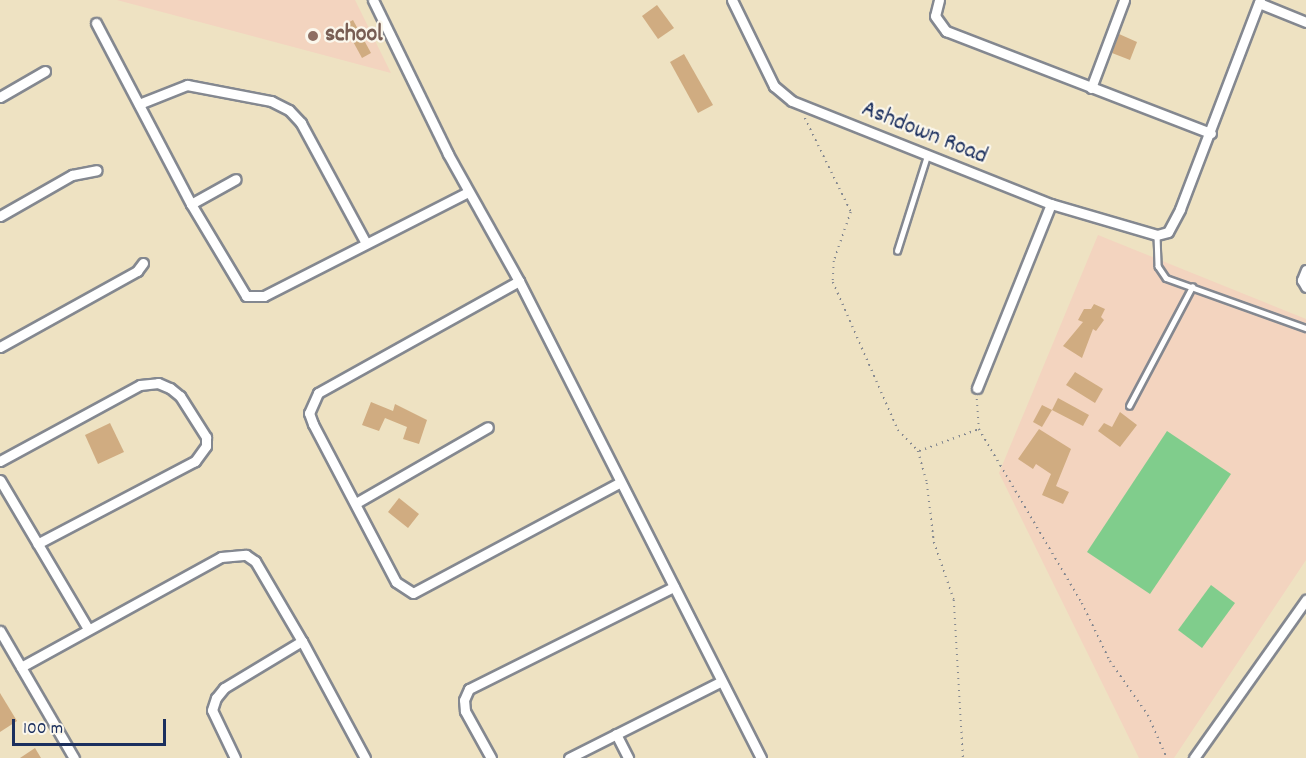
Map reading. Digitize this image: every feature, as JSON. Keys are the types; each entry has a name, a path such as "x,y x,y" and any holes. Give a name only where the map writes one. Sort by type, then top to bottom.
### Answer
{"street":[{"path":"374,0 468,192 519,281 674,586 720,682 761,758"},
{"name":"Ashdown Road","path":"732,0 780,92 806,108 1051,204 1157,235"},
{"path":"939,0 935,16 946,31 1211,133"},
{"path":"1091,88 1124,0"},
{"path":"1157,235 1168,232 1180,209 1211,133 1259,2 1306,22"},
{"path":"96,23 239,290 257,298 468,192"},
{"path":"0,97 45,72"},
{"path":"139,104 187,85 271,101 289,110 302,123 366,243"},
{"path":"0,216 72,175 97,170"},
{"path":"191,204 236,179"},
{"path":"977,388 1051,204"},
{"path":"0,347 137,271 143,263"},
{"path":"1306,270 1302,280 1306,287"},
{"path":"519,281 318,393 309,413 396,582 413,593 620,483"},
{"path":"0,461 140,385 158,383 180,396 206,437 206,446 195,461 37,544"},
{"path":"356,503 488,427"},
{"path":"0,480 88,629"},
{"path":"21,667 88,629 234,553 255,561 302,640 365,758"},
{"path":"491,758 465,711 464,700 469,689 674,586"},
{"path":"1194,758 1306,600"},
{"path":"0,631 74,758"},
{"path":"235,758 212,710 216,698 224,688 302,640"},
{"path":"568,758 720,682"},
{"path":"616,734 628,758"}],"lane":[{"path":"897,251 927,156"},
{"path":"1157,235 1161,273 1191,287 1306,328"},
{"path":"1129,406 1191,287"}],"path":[{"path":"802,114 851,212 834,261 833,282 898,430 918,451 932,504 934,542 954,600 963,758"},
{"path":"977,388 979,429 1082,603 1110,661 1148,715 1167,758"},
{"path":"918,451 979,429"}],"shaded area":[{"name":"school","path":"117,0 355,0 391,73"},
{"path":"1098,235 1306,319 1306,560 1174,758 1139,758 999,473"}],"green space":[{"path":"1167,431 1231,474 1150,594 1087,552"},
{"path":"1211,585 1235,603 1202,648 1178,630"}],"building":[{"path":"657,5 674,28 658,39 642,16"},
{"path":"353,20 371,53 362,58 344,25"},
{"path":"1119,34 1137,42 1130,60 1112,53"},
{"path":"684,54 713,105 698,113 670,62"},
{"path":"1094,304 1105,309 1101,317 1104,320 1096,331 1093,329 1082,358 1063,346 1083,322 1078,320 1084,309 1091,309"},
{"path":"1075,372 1103,389 1095,403 1066,385"},
{"path":"1058,398 1089,415 1083,426 1052,410"},
{"path":"371,402 393,411 395,404 427,420 419,444 403,439 407,427 385,418 379,431 362,425"},
{"path":"1042,405 1052,410 1042,427 1033,422"},
{"path":"1120,412 1137,425 1120,447 1098,431 1104,423 1112,427"},
{"path":"110,423 124,452 98,464 85,435"},
{"path":"1039,429 1071,449 1056,486 1069,492 1063,504 1042,495 1051,474 1036,464 1033,469 1018,459"},
{"path":"399,498 419,514 408,528 388,512"},
{"path":"0,693 17,721 0,732"},
{"path":"35,748 41,758 20,758"}],"place":[{"name":"school","path":"313,36"}]}
